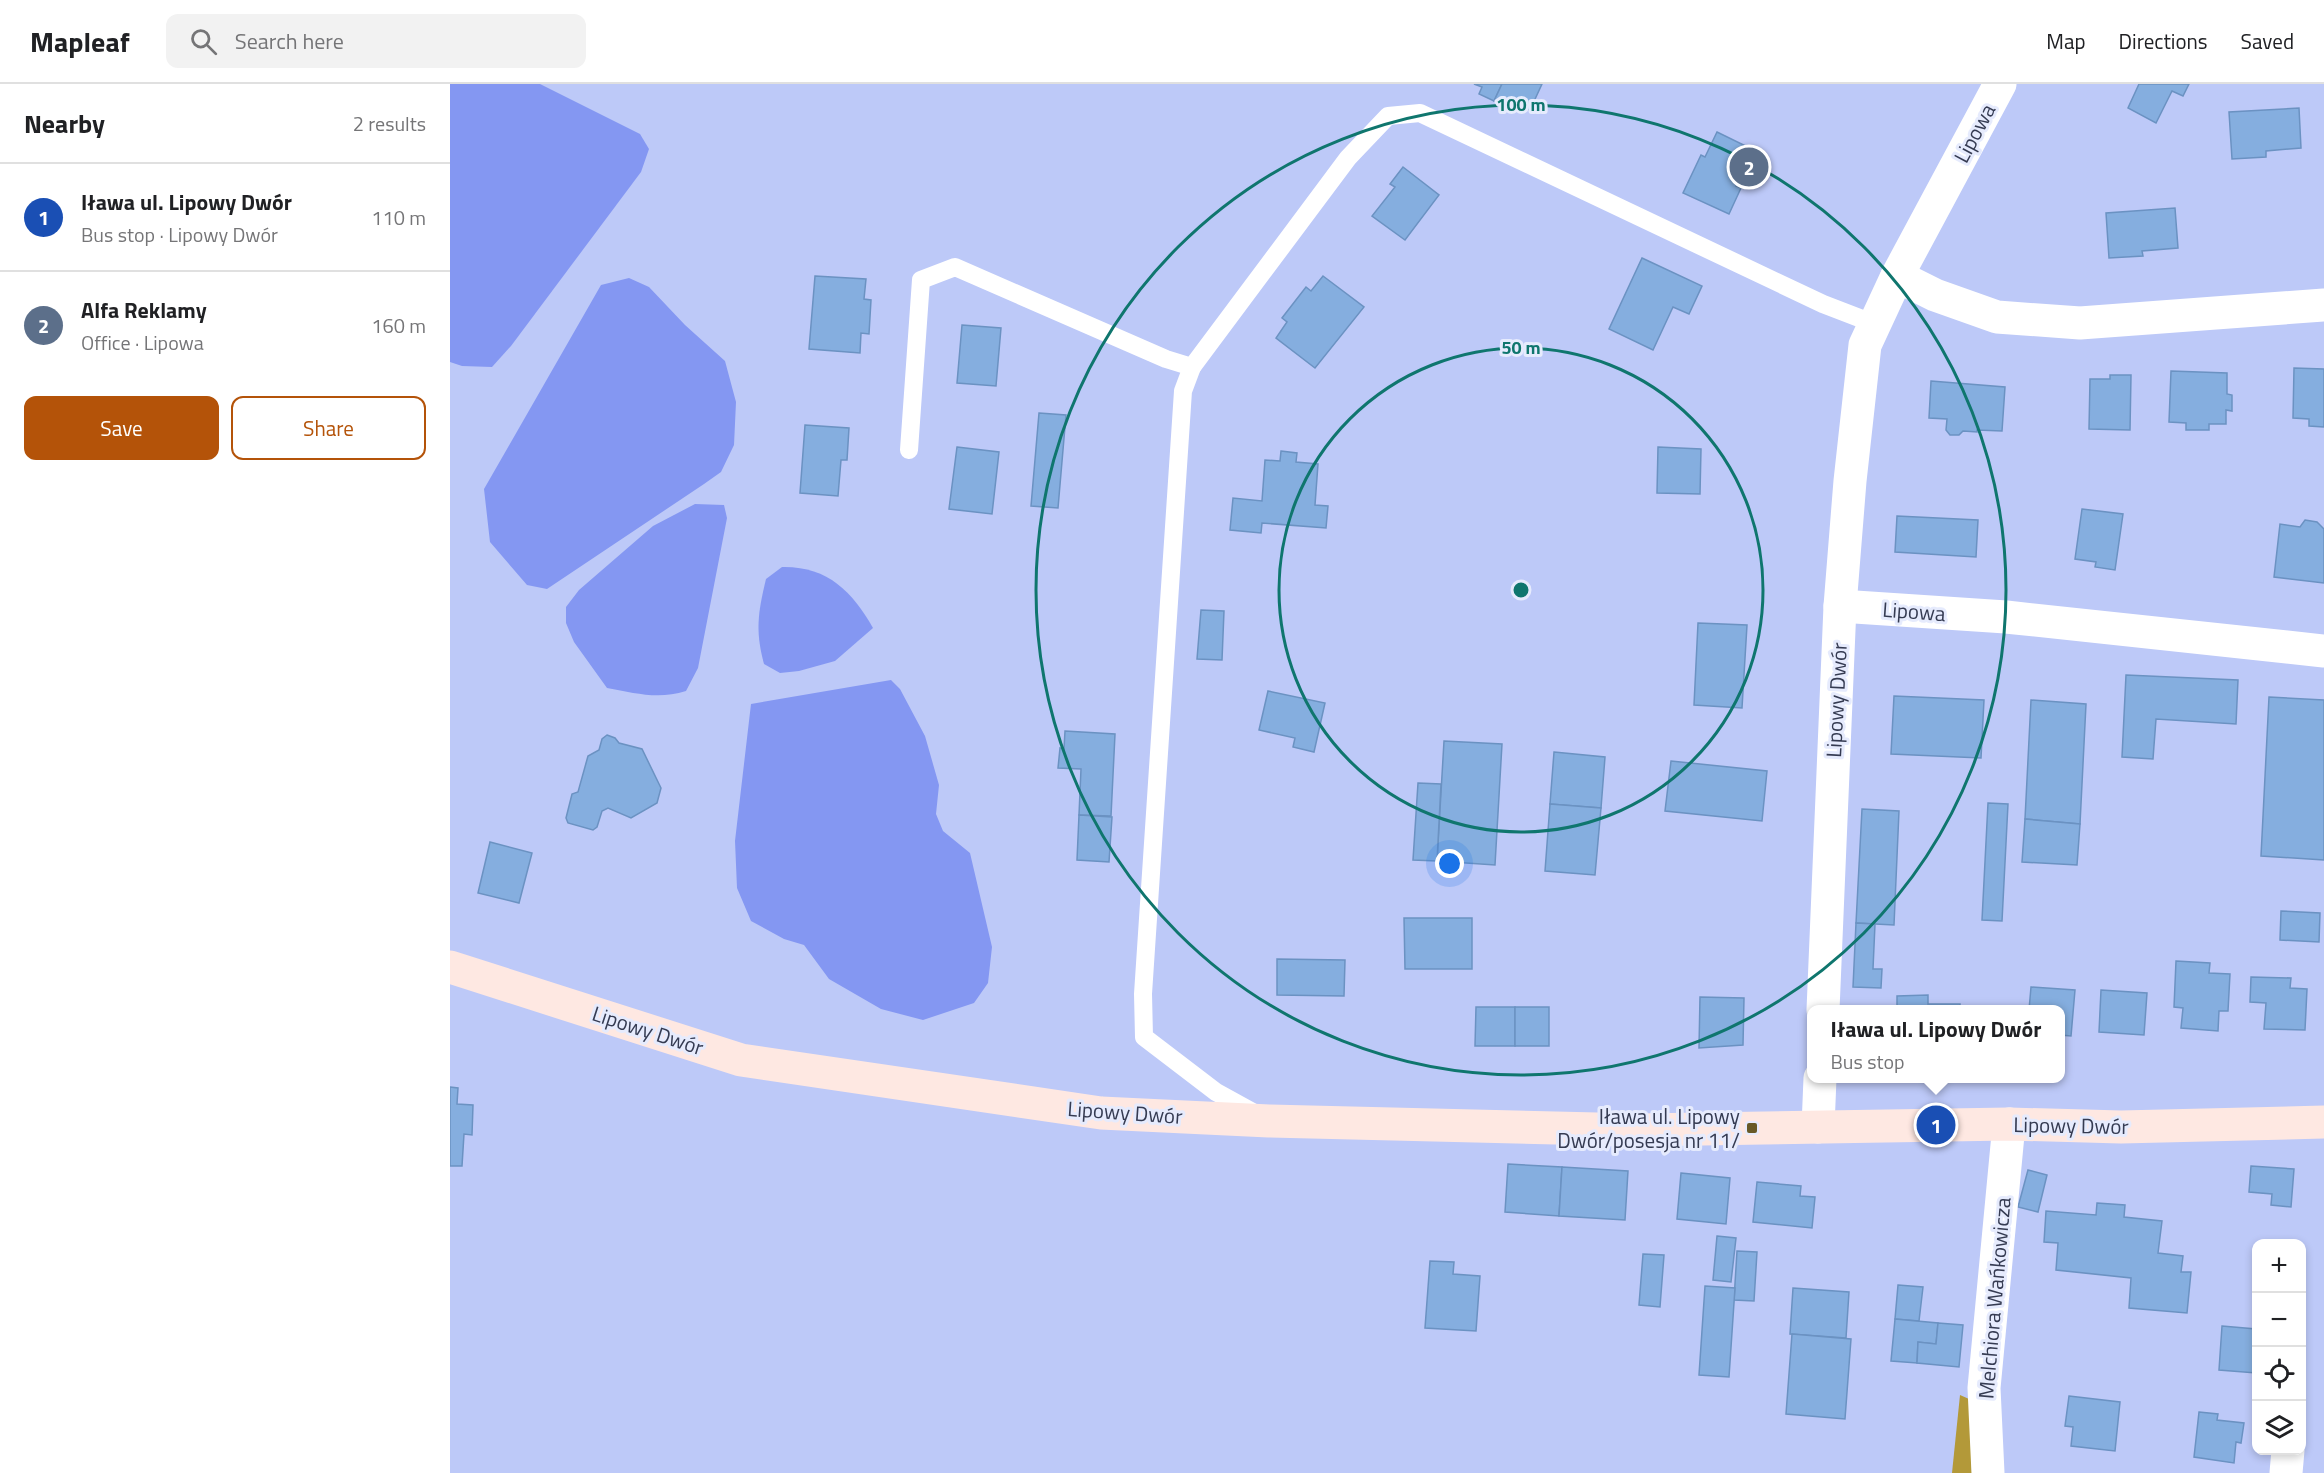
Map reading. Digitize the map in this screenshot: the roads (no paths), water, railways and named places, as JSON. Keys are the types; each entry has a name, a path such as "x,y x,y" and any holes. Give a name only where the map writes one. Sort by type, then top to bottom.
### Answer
{"street":[{"name":"Lipowa","path":"2000,84 1897,276 1865,345 1850,481 1840,606 2006,617 2324,651"},
{"path":"1897,276 1935,296 1997,317 2080,323 2324,305"},
{"name":"Lipowy Dwór","path":"1823,1005 1840,606"},
{"name":"Lipowy Dwór","path":"450,968 741,1060 1101,1113 1269,1121 1640,1130 2009,1124 2121,1127 2324,1122"},
{"path":"1818,1127 1820,1083"},
{"name":"Melchiora Wańkowicza","path":"1988,1473 1984,1388 2009,1124"},
{"path":"2286,1473 2288,1455"}],"lane":[{"path":"1269,1121 1216,1092 1144,1037 1143,994 1184,391 1192,367 1348,158 1388,116 1420,113 1824,304 1875,324"},
{"path":"909,450 921,280 955,267 1166,359 1192,367"}],"water":[{"path":"450,84 540,84 640,134 649,149 641,172 511,346 492,367 462,366 450,362"},
{"path":"629,278 649,287 685,325 725,361 736,402 734,445 721,472 704,484 547,589 527,585 490,542 484,489 601,285"},
{"path":"695,504 724,505 727,518 698,668 686,691 676,694 646,695 607,688 574,642 566,623 566,607 579,590 653,526"},
{"path":"782,567 812,571 836,583 847,592 873,628 835,661 799,671 780,673 764,664 759,631 761,602 766,579"},
{"path":"891,680 900,689 925,736 939,785 936,814 943,831 970,853 992,947 988,983 974,1003 923,1020 881,1009 829,979 804,945 784,939 751,921 737,888 735,841 751,704"}],"place":[{"name":"Alfa Reklamy","path":"1749,167"},
{"name":"Iława ul. Lipowy Dwór","path":"1936,1125"},
{"name":"Iława ul. Lipowy Dwór/posesja nr 11/","path":"1752,1128"}]}
